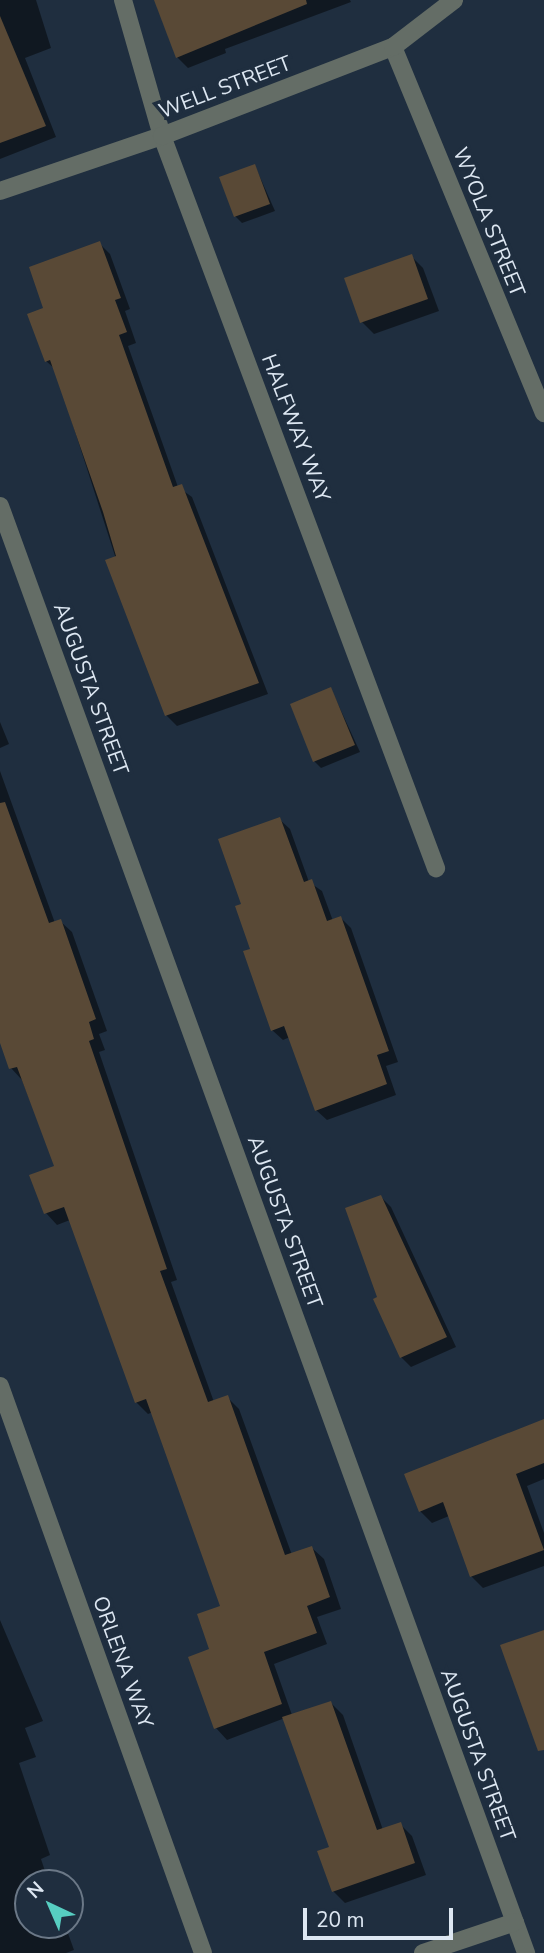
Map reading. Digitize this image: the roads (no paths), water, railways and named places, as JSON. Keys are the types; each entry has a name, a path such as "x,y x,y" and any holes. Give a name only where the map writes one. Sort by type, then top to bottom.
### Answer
{"street":[{"name":"HALFWAY WAY","path":"123,0 162,135 436,868"},
{"name":"WELL STREET","path":"0,191 162,135 393,47 454,0"},
{"name":"WYOLA STREET","path":"393,47 544,413"},
{"name":"AUGUSTA STREET","path":"0,506 526,1953"},
{"name":"ORLENA WAY","path":"0,1386 203,1953"},
{"path":"423,1953 515,1922"}]}
